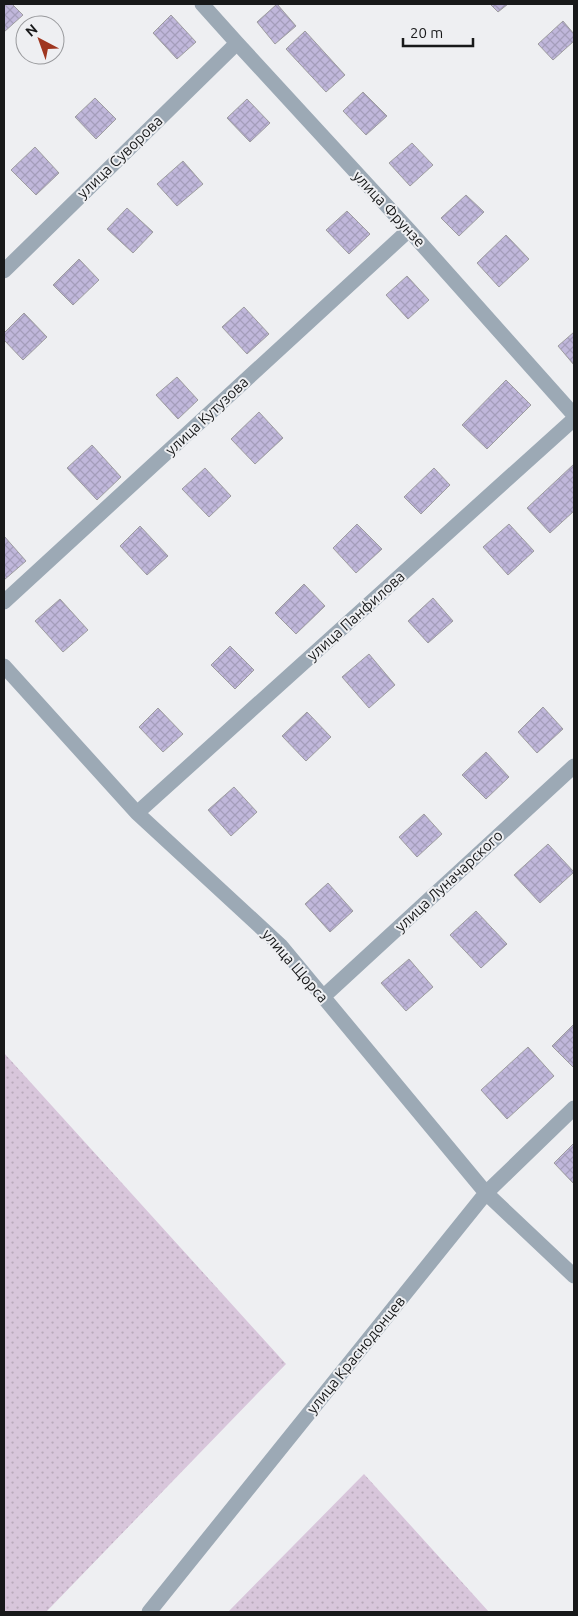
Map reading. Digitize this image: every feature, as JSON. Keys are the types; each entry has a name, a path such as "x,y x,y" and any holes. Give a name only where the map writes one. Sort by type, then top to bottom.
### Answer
{"street":[{"name":"улица Фрунзе","path":"202,4 409,230 574,415"},
{"name":"улица Суворова","path":"4,271 237,43"},
{"name":"улица Кутузова","path":"4,602 409,230"},
{"name":"улица Панфилова","path":"138,813 574,419"},
{"name":"улица Щорса","path":"4,666 138,813 281,946 486,1193 574,1276"},
{"name":"улица Луначарского","path":"323,997 574,766"},
{"name":"улица Краснодонцев","path":"149,1612 486,1193 574,1108"}],"shaded area":[{"path":"4,1053 286,1364 46,1612 4,1612"},
{"path":"364,1474 489,1612 228,1612"}],"building":[{"path":"4,4 12,4 23,15 15,15 15,22 4,32"},
{"path":"277,4 296,26 275,44 257,22"},
{"path":"490,4 508,4 498,12"},
{"path":"171,15 196,42 177,59 153,33"},
{"path":"563,21 574,34 574,41 553,60 538,44"},
{"path":"305,31 345,75 326,92 286,49"},
{"path":"363,92 387,116 366,135 343,111"},
{"path":"95,98 116,119 96,139 75,117"},
{"path":"247,99 270,123 250,142 227,118"},
{"path":"412,143 433,165 410,186 389,163"},
{"path":"35,147 59,173 36,195 11,170"},
{"path":"183,161 203,184 177,206 157,184"},
{"path":"466,195 484,212 459,236 441,218"},
{"path":"127,208 153,232 133,253 107,229"},
{"path":"347,211 370,234 349,254 326,230"},
{"path":"506,235 529,259 499,287 477,263"},
{"path":"79,259 99,280 73,305 53,285"},
{"path":"407,276 429,300 408,319 386,295"},
{"path":"244,307 269,334 247,354 222,327"},
{"path":"24,313 47,337 23,360 4,340 4,333"},
{"path":"574,332 574,365 558,346"},
{"path":"177,377 198,400 178,419 156,395"},
{"path":"506,380 531,405 487,449 462,425"},
{"path":"259,412 283,438 255,464 231,439"},
{"path":"92,445 121,477 97,500 67,468"},
{"path":"574,464 574,511 550,533 527,508"},
{"path":"205,468 231,496 209,517 182,489"},
{"path":"434,468 450,485 421,514 404,497"},
{"path":"357,524 382,549 356,573 333,548"},
{"path":"509,524 534,551 508,575 483,547"},
{"path":"140,526 168,556 147,575 120,546"},
{"path":"4,536 26,561 4,580"},
{"path":"304,584 325,606 296,634 275,613"},
{"path":"433,598 453,621 428,643 408,621"},
{"path":"60,599 88,630 63,652 35,621"},
{"path":"230,646 254,670 235,689 211,665"},
{"path":"369,654 395,685 369,708 342,677"},
{"path":"543,707 563,729 537,753 518,732"},
{"path":"158,708 183,734 163,752 139,727"},
{"path":"307,712 331,737 306,761 282,736"},
{"path":"486,752 509,777 486,799 462,775"},
{"path":"234,787 257,812 231,836 208,810"},
{"path":"424,814 442,834 417,857 399,837"},
{"path":"548,844 574,872 540,903 514,875"},
{"path":"328,883 353,911 330,932 305,904"},
{"path":"476,911 507,944 481,968 450,935"},
{"path":"409,959 433,987 406,1011 381,983"},
{"path":"574,1024 574,1068 552,1046"},
{"path":"528,1047 554,1076 507,1119 481,1090"},
{"path":"574,1145 574,1184 554,1163"}]}
